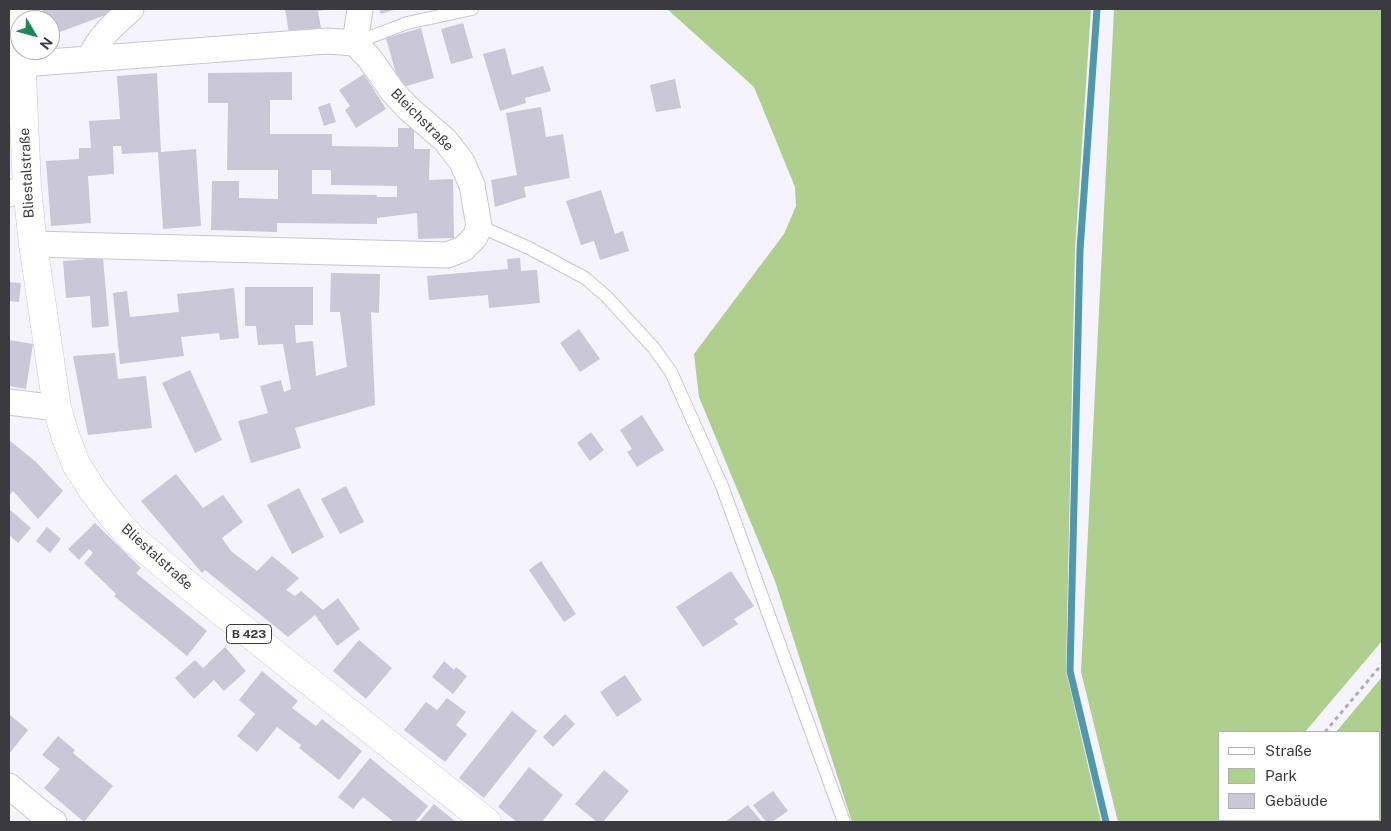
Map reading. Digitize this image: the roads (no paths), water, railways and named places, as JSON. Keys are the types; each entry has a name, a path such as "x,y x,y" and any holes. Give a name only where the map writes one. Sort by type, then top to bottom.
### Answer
{"main road":[{"name":"Bliestalstraße","path":"18,60 18,191 33,244 57,408 76,464 93,491 133,539 184,582 487,822"}],"street":[{"path":"88,59 106,31 131,9"},
{"path":"60,57 88,59 327,41 354,43 360,9"},
{"name":"Bleichstraße","path":"354,43 370,59 393,92 409,109 445,140 462,162 472,185 479,226"},
{"path":"33,244 447,255 463,249 475,237 479,226"},
{"path":"9,402 57,408"},
{"path":"9,786 50,820"}],"lane":[{"path":"354,43 407,23 472,9"},
{"path":"479,226 529,248 585,278 606,296 640,332 671,372 722,486 844,822"}],"waterway":[{"path":"1097,9 1080,250 1070,671 1106,822"}]}
